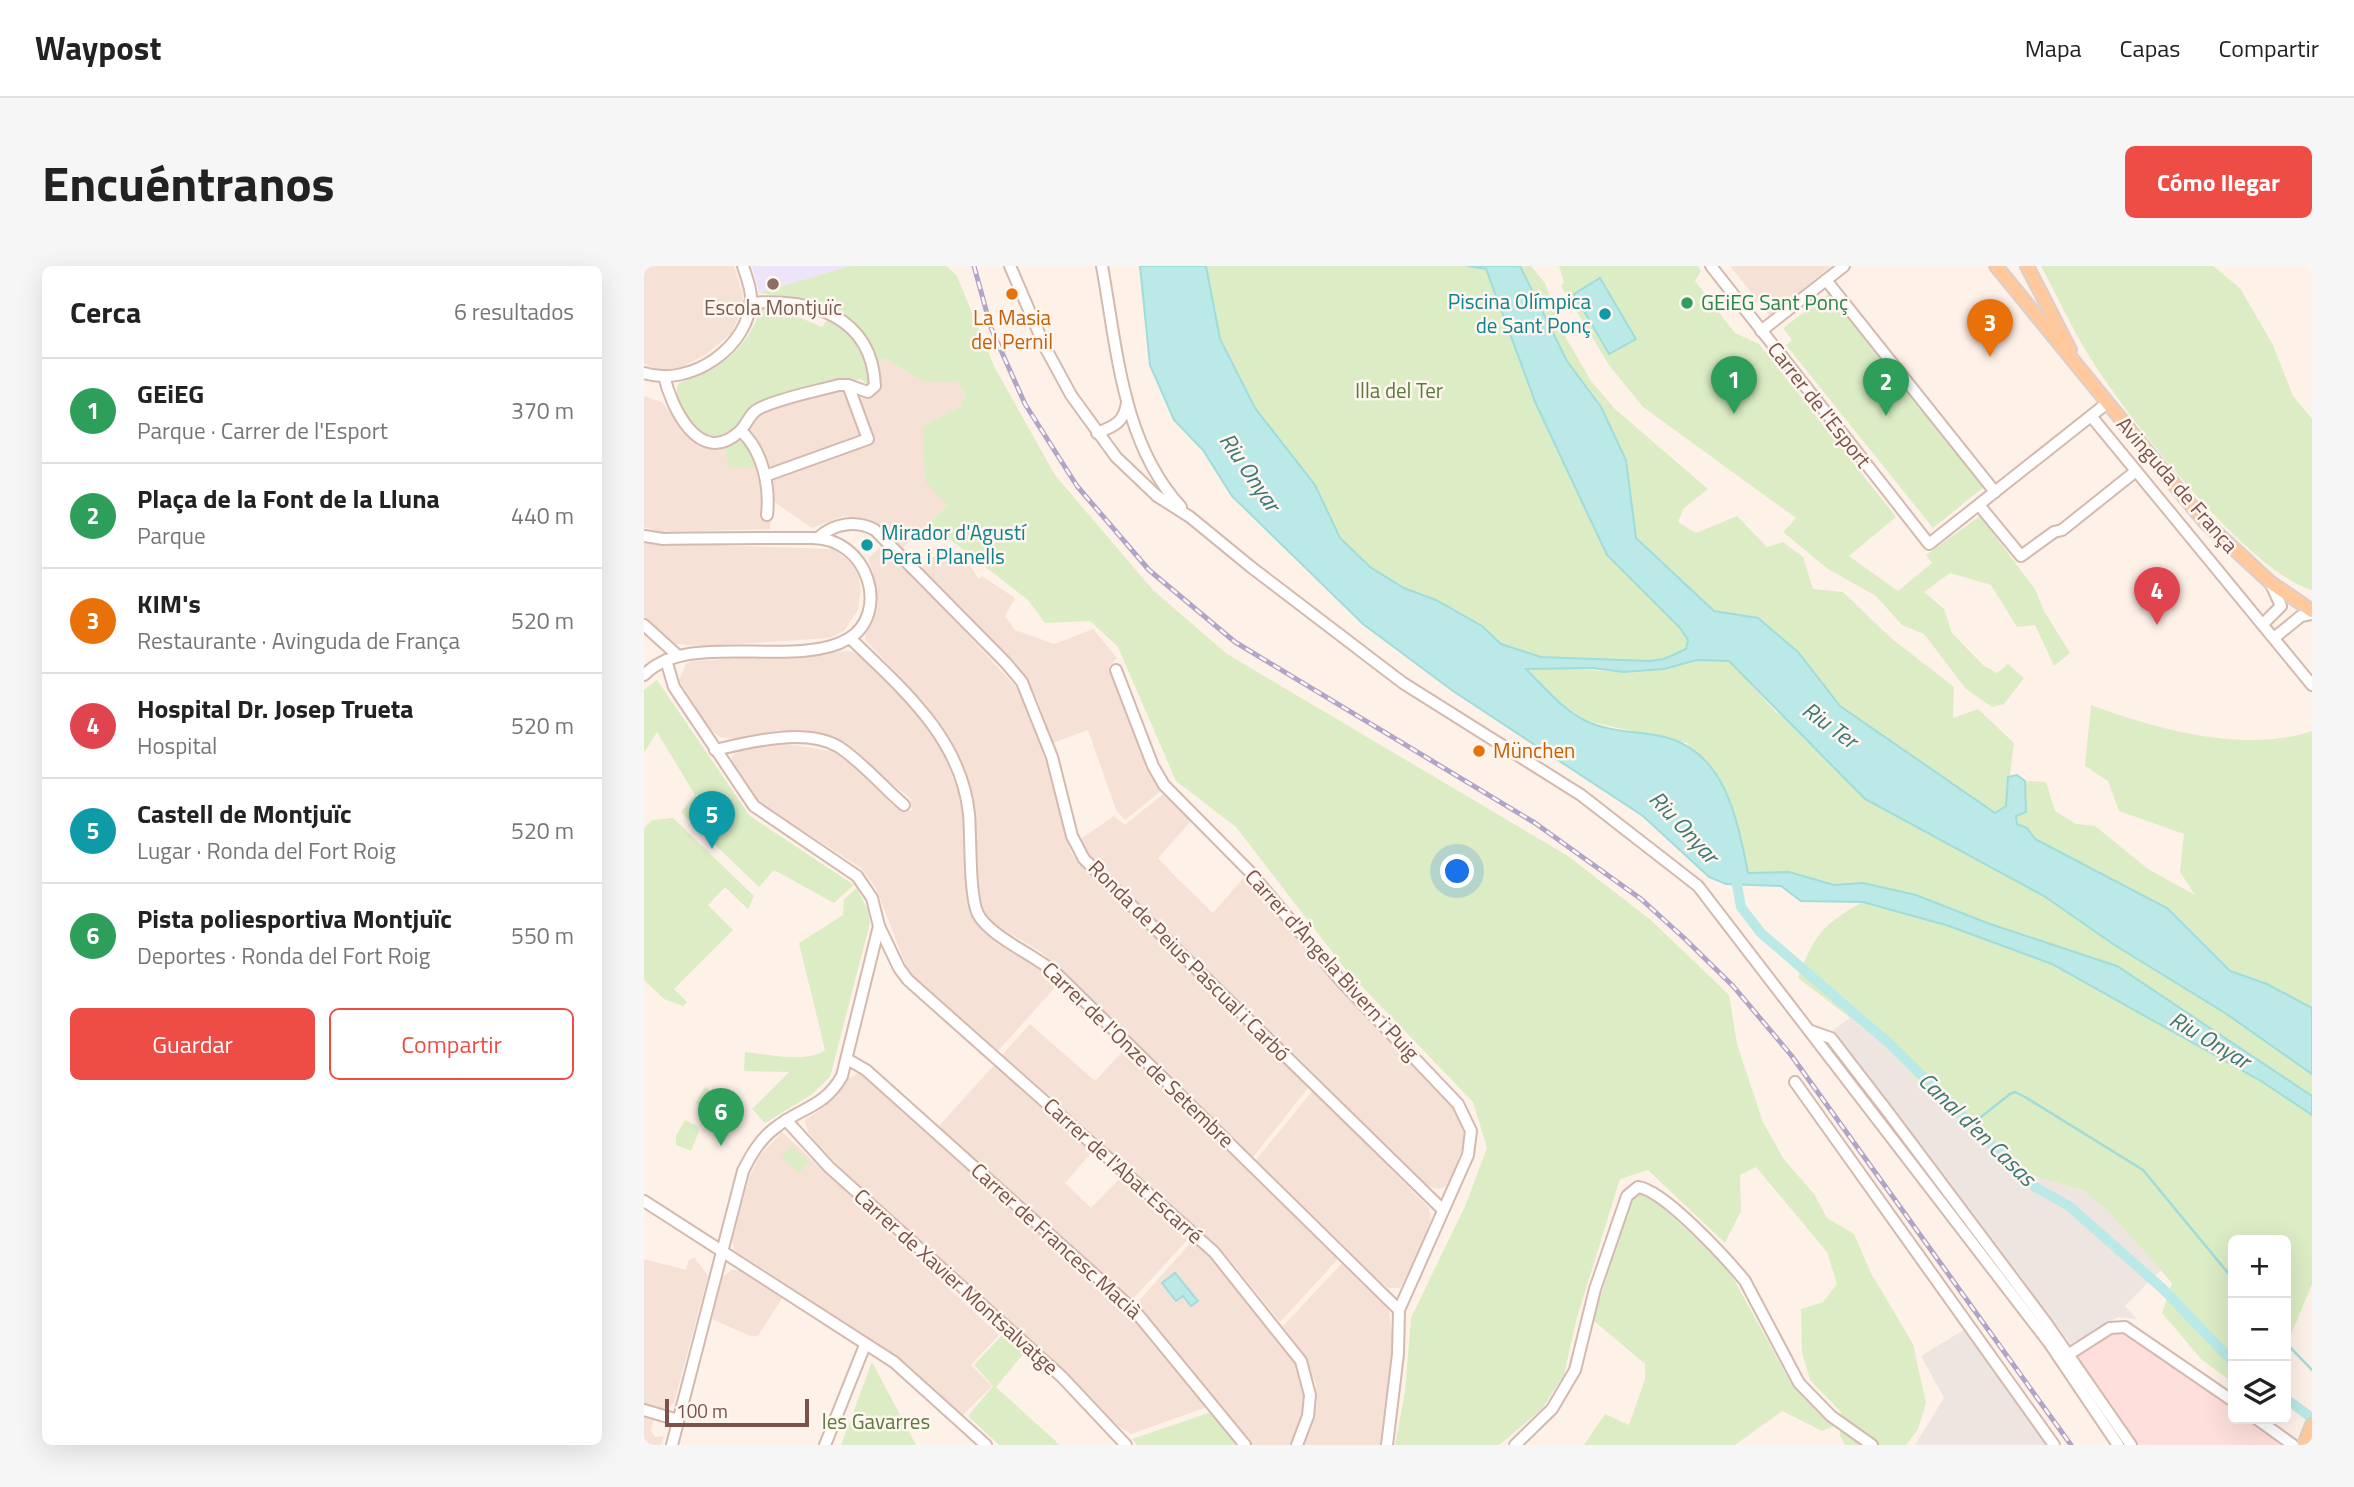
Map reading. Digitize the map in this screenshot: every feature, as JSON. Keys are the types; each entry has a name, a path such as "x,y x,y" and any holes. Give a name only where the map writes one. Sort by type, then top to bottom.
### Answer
{"main road":[{"name":"Avinguda de França","path":"1996,266 2083,376 2204,521 2270,583 2312,613"},
{"name":"Avinguda de França","path":"2027,266 2083,376"},
{"path":"2301,1443 2312,1425"}],"street":[{"path":"644,373 664,376 687,372 716,357 738,338 750,303 743,266"},
{"path":"1010,266 1058,372 1097,433 1116,457 1157,496 1191,517"},
{"path":"1102,266 1127,400 1149,464 1170,494 1191,517 1251,568 1403,683 1581,795 1679,869 1709,899 1811,1031 1832,1038 1951,1193 2064,1357 2131,1445"},
{"name":"Carrer de l'Esport","path":"1711,266 1929,544 1979,505"},
{"path":"1761,331 1842,266"},
{"path":"1826,280 1994,492"},
{"path":"664,376 667,396 692,434 711,441 722,440 740,431 756,410 848,385 868,392 875,386 874,365 868,349 839,319 798,302 750,303"},
{"path":"765,476 868,439 848,385"},
{"path":"1097,433 1117,425 1125,415 1127,400"},
{"path":"2106,404 1979,505 2021,556 2054,532 2062,530 2136,471"},
{"path":"2091,416 2312,685"},
{"path":"740,431 753,447 765,476 767,514"},
{"name":"Ronda de Peius Pascual i Carbó","path":"818,537 826,531 856,523 875,530 1006,663 1032,701 1061,785 1069,828 1084,859 1443,1210"},
{"path":"644,536 663,539 818,537 842,544 860,561 866,572 869,605 863,623 850,638 832,646 677,655 644,675"},
{"path":"2263,624 2281,606 2270,583"},
{"path":"2274,638 2301,616 2312,613"},
{"path":"644,625 677,655"},
{"name":"Carrer de l'Onze de Setembre","path":"850,638 921,708 947,748 967,800 975,902 981,918 993,930 1037,957 1058,975 1399,1310"},
{"name":"Carrer de l'Abat Escarré","path":"666,660 674,687 754,806 858,876 872,898 879,926 899,968 908,980 1214,1252 1282,1335 1301,1361 1309,1383 1309,1408 1297,1445"},
{"name":"Carrer d'Àngela Bivern i Puig","path":"1116,670 1153,766 1164,785 1250,872 1341,981 1450,1094 1470,1124 1471,1142 1399,1310"},
{"path":"715,750 778,736 829,743 845,752 904,805"},
{"path":"672,1445 721,1252 748,1160 765,1136 786,1120 827,1098 842,1076 879,926"},
{"name":"Carrer de Francesc Macià","path":"846,1059 866,1070 1135,1311 1245,1445"},
{"path":"1795,1082 2054,1445"},
{"name":"Carrer de Xavier Montsalvatge","path":"786,1120 829,1167 1062,1377 1126,1445"},
{"path":"1515,1445 1552,1409 1575,1370 1595,1289 1627,1196 1638,1187 1648,1188 1665,1200 1734,1267 1745,1281 1799,1383 1832,1416 1872,1445"},
{"path":"644,1201 894,1362 986,1445"},
{"path":"1387,1445 1398,1354 1399,1310"},
{"path":"2064,1357 2110,1328 2125,1327 2228,1399"},
{"path":"825,1445 865,1345"},
{"path":"2064,1357 2118,1445"},
{"path":"644,1410 678,1420"},
{"path":"2266,1424 2301,1443"}],"shaded area":[{"path":"644,266 734,266 743,295 742,308 732,333 705,355 680,368 661,371 644,364"},
{"name":"Escola Montjuïc","path":"752,266 849,266 759,293"},
{"path":"1730,266 1831,266 1770,316"},
{"path":"885,358 922,381 956,381 965,394 961,406 923,426 947,505 902,549 881,527 863,519 843,516 812,528 773,501 771,483 749,434 751,423 761,411 840,389 871,396 880,390 878,362"},
{"path":"644,396 662,402 692,441 704,446 725,446 758,467 762,504 771,508 770,529 658,532 644,527"},
{"path":"644,543 834,549 857,568 861,590 858,610 844,631 830,638 704,646 675,644 644,622"},
{"path":"883,544 1019,690 1056,789 1071,853 1309,1087 1253,1157 1065,973 1041,952 994,924 984,913 979,896 975,828 968,784 944,729 924,702 865,640 865,631 876,608 873,572 868,559"},
{"path":"941,550 964,557 979,579 982,576 1015,598 1005,616 1015,630 1054,644 1093,629 1117,658 1109,666 1109,671 1150,773 1161,791 1125,820 1116,810 1088,730 1053,743 1038,701 1025,678 921,568"},
{"path":"848,651 857,653 874,668 937,736 963,804 973,916 984,933 1035,962 1059,983 998,1051 908,971 876,888 861,868 759,802 732,763 732,756 739,751 780,743 831,751 841,755 898,808 912,811 910,798 836,739 779,730 736,739 720,737 710,729 679,680 686,664 692,661"},
{"path":"1163,794 1191,821 1158,858 1213,913 1246,875 1325,973 1458,1112 1466,1127 1466,1140 1448,1186 1438,1189 1425,1185 1087,853 1079,840 1114,816 1125,825"},
{"path":"1850,1018 1879,1040 1929,1092 1972,1126 2010,1169 2084,1191 2110,1213 2161,1270 2125,1306 2137,1319 2118,1317 2071,1344 1833,1030"},
{"path":"1030,1024 1095,1081 1123,1051 1159,1082 1339,1258 1280,1322 1231,1261 1212,1242 1002,1055"},
{"path":"994,1065 1092,1152 1065,1183 1091,1208 1122,1176 1190,1237 1132,1300 938,1127"},
{"path":"860,1072 1131,1316 1207,1407 1131,1434 1118,1426 1066,1372 848,1175 816,1143 808,1132 805,1120 824,1107 848,1079"},
{"path":"1313,1090 1429,1208 1431,1219 1420,1249 1400,1288 1388,1288 1256,1160"},
{"path":"782,1132 999,1335 971,1365 992,1386 963,1415 900,1358 734,1250 732,1240 749,1177 761,1154"},
{"path":"1193,1240 1212,1256 1300,1369 1306,1387 1305,1410 1292,1445 1252,1445 1137,1303"},
{"path":"694,1257 708,1276 674,1403 664,1409 644,1404 644,1259 686,1270 688,1261"},
{"path":"1344,1261 1389,1310 1393,1344 1380,1445 1303,1445 1317,1405 1316,1384 1304,1355 1283,1326"},
{"path":"732,1270 742,1271 783,1297 758,1336 750,1336 712,1319 723,1276"},
{"path":"1967,1328 2048,1445 1915,1445 1944,1398 1921,1356"},
{"path":"2116,1332 2130,1334 2228,1404 2228,1424 2255,1424 2278,1441 2279,1445 2136,1445 2076,1355"},
{"path":"644,1417 654,1419 651,1430 655,1437 664,1436 661,1445 644,1445"}],"green space":[{"path":"849,266 947,266 957,276 995,368 1055,475 1153,590 1227,654 1568,856 1652,921 1729,995 1737,1044 1763,1122 1783,1158 1814,1194 1827,1218 1854,1234 1871,1273 1913,1344 1926,1403 1918,1429 1906,1445 1845,1445 1840,1436 1841,1412 1810,1380 1802,1352 1801,1309 1823,1302 1837,1284 1827,1252 1756,1167 1740,1175 1741,1211 1725,1243 1648,1170 1620,1179 1576,1321 1564,1375 1541,1410 1499,1445 1395,1445 1405,1392 1411,1318 1466,1204 1487,1148 1473,1102 1346,970 1236,827 1176,781 1118,647 1090,621 1045,623 1028,600 929,523 947,505 925,481 923,426 961,406 965,394 956,382 922,381 885,358 878,362 854,330 829,311 798,300 759,293"},
{"name":"Illa del Ter","path":"1206,266 1468,266 1485,269 1536,404 1607,555 1680,628 1688,640 1686,649 1664,659 1649,661 1541,657 1501,644 1482,626 1436,600 1404,588 1370,567 1340,538 1315,485 1255,408 1220,339"},
{"path":"1520,266 1531,266 1545,283 1566,338 1591,381 1615,409 1708,489 1684,508 1678,522 1696,533 1737,516 1767,547 1783,542 1803,557 1813,589 1843,592 1891,638 1954,687 1953,718 1978,709 2014,743 2006,806 1995,813 1840,706 1798,652 1759,618 1714,611 1636,538 1626,460 1601,407 1567,361"},
{"path":"1559,266 1698,266 1701,271 1695,281 1735,333 1759,344 1896,517 1849,556 1898,591 1932,563 1926,555 1980,516 2035,589 2044,611 2070,653 2054,666 2035,625 2017,627 1991,585 1950,573 1924,592 1944,609 1952,633 1984,666 1997,673 2008,664 2024,678 2004,704 1992,707 1966,689 1924,634 1902,625 1876,596 1828,569 1783,532 1796,518 1643,407 1609,365 1561,286 1564,282"},
{"path":"2041,266 2213,266 2240,288 2273,345 2293,396 2312,419 2312,590 2285,577 2254,554 2221,522 2156,448 2103,378"},
{"path":"1831,292 1984,487 1933,528 1786,345 1792,340 1783,328"},
{"path":"777,304 799,307 794,315 822,327 828,319 848,332 864,353 872,384 868,385 861,379 793,393 771,400 718,437 708,437 697,432 679,403 678,384 710,371 729,358 750,332 760,310"},
{"path":"743,440 758,467 729,468 724,443"},
{"path":"1697,660 1729,661 1776,712 2113,944 2225,1013 2312,1074 2312,1096 2117,966 1990,924 1916,895 1863,883 1834,886 1789,872 1748,874 1741,835 1687,743 1586,721 1558,701 1525,668 1642,672"},
{"path":"657,680 750,816 854,885 834,903 774,870 759,887 681,812 695,795 657,732 644,753 644,690"},
{"path":"2091,705 2201,736 2258,740 2312,731 2312,1008 2267,984 2230,971 2167,908 2035,839 2027,828 2017,824 2016,816 2026,812 2025,781 2046,782 2055,811 2076,824 2095,826 2148,869 2195,895 2180,872 2184,834 2119,811 2108,781 2085,766"},
{"path":"673,818 754,896 748,909 725,887 708,905 733,930 674,989 687,1002 683,1006 664,999 644,980 644,828 652,820"},
{"path":"857,888 868,911 870,923 830,1077 811,1095 765,1123 752,1109 789,1072 744,1071 745,1052 797,1057 825,1050 799,943 843,915 844,899"},
{"path":"1863,902 1949,926 2052,964 2261,1081 2312,1115 2312,1284 2291,1335 2291,1235 2228,1235 2228,1379 2201,1359 2162,1313 2172,1283 2110,1213 2084,1191 2010,1169 1972,1126 1929,1092 1879,1040 1798,978 1809,951 1821,932"},
{"path":"705,1087 715,1094 704,1122 696,1102"},
{"path":"685,1120 697,1126 699,1131 691,1151 676,1145 676,1136"},
{"path":"791,1146 809,1162 799,1173 781,1157"},
{"path":"1639,1193 1650,1196 1727,1267 1791,1383 1834,1426 1822,1431 1782,1411 1735,1445 1584,1445 1605,1414 1629,1425 1645,1379 1645,1364 1593,1320 1632,1198"},
{"path":"1004,1333 1025,1352 996,1387 1060,1445 999,1445 968,1416 993,1386 974,1365"},
{"name":"les Gavarres","path":"872,1362 916,1445 841,1445"},
{"path":"1211,1412 1238,1445 1137,1445 1132,1439"}],"water":[{"path":"1140,266 1206,266 1220,339 1255,408 1315,485 1340,538 1370,567 1404,588 1436,600 1482,626 1501,644 1541,657 1649,661 1664,659 1686,649 1688,640 1680,628 1607,555 1536,404 1486,269 1468,266 1520,266 1567,361 1601,407 1626,460 1636,538 1714,611 1758,618 1798,652 1840,706 1995,813 2006,806 2008,777 2017,775 2025,781 2026,812 2016,816 2017,824 2027,828 2035,839 2167,908 2230,971 2267,984 2312,1008 2312,1074 2225,1013 2113,944 2044,896 1865,799 1729,661 1697,660 1664,669 1624,672 1592,668 1526,669 1562,704 1586,721 1613,729 1660,736 1682,743 1700,755 1714,771 1724,789 1739,830 1748,873 1789,872 1834,885 1863,883 1916,895 1990,924 2117,966 2312,1096 2312,1115 2261,1081 2052,964 1949,926 1863,902 1801,901 1781,886 1726,884 1709,877 1643,816 1453,691 1363,624 1232,496 1203,450 1174,420 1150,365"},
{"path":"1600,278 1636,339 1609,354 1574,294"},
{"path":"1175,1273 1198,1301 1191,1306 1183,1296 1176,1301 1162,1283"}],"waterway":[{"name":"Canal d'en Casas","path":"1737,885 1741,907 1761,933 1891,1045 2035,1187 2069,1206 2163,1289 2232,1361"},
{"path":"1970,1120 1981,1117 2010,1094 2015,1092 2025,1097 2143,1170 2228,1273"},
{"path":"2291,1348 2312,1370"},
{"name":"Canal d'en Casas","path":"2291,1403 2312,1418"}],"railway":[{"path":"974,266 991,328 1025,404 1077,486 1149,570 1235,642 1535,823 1641,899 1684,938 1733,986 1791,1055 2071,1445"}],"place":[{"name":"Escola Montjuïc","path":"773,284"},
{"name":"La Masia del Pernil","path":"1012,294"},
{"name":"GEiEG Sant Ponç","path":"1687,303"},
{"name":"Piscina Olímpica de Sant Ponç","path":"1605,314"},
{"name":"KIM's","path":"1990,357"},
{"name":"GEiEG","path":"1734,414"},
{"name":"Plaça de la Font de la Lluna","path":"1886,416"},
{"name":"Mirador d'Agustí Pera i Planells","path":"867,545"},
{"name":"Hospital Dr. Josep Trueta","path":"2157,625"},
{"name":"München","path":"1479,751"},
{"name":"Castell de Montjuïc","path":"712,849"},
{"name":"Pista poliesportiva Montjuïc","path":"721,1146"}],"water label":[{"name":"Riu Onyar","path":"1250,472"},
{"name":"Riu Ter","path":"1830,725"},
{"name":"Riu Onyar","path":"1684,827"},
{"name":"Riu Onyar","path":"2210,1040"}]}
